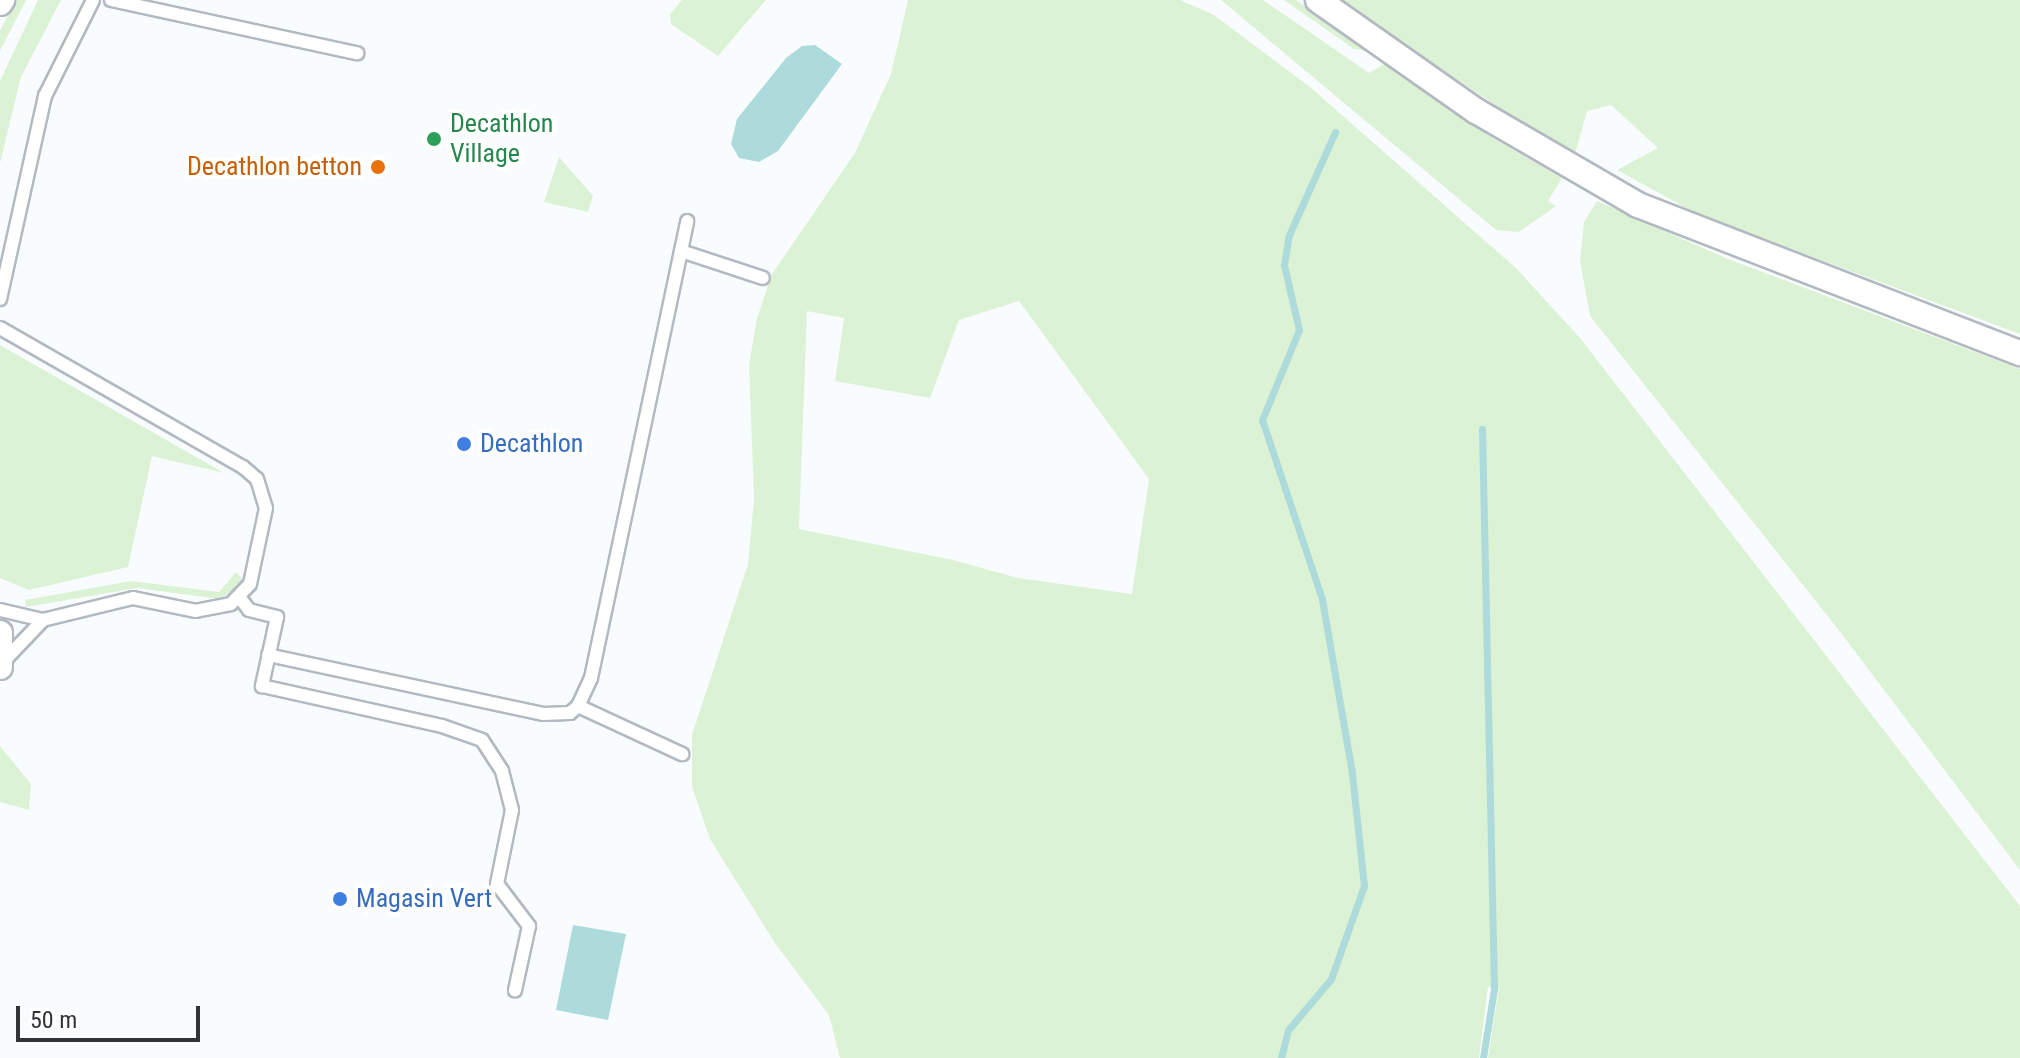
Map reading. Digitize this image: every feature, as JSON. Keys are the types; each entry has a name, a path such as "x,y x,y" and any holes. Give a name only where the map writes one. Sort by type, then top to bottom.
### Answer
{"street":[{"path":"1318,0 1476,111 1606,188 1697,231 2020,353"},
{"path":"0,633 1,665"}],"lane":[{"path":"0,299 45,96 93,0"},
{"path":"111,0 357,53"},
{"path":"268,655 543,714 570,713 578,706 591,678 687,221"},
{"path":"681,251 763,278"},
{"path":"0,328 257,479 264,492 266,523 250,584 240,598 212,611 121,599 43,620 0,610"},
{"path":"240,598 249,610 277,617 262,686 442,726 482,740 502,771 512,810 497,884 529,926 515,990"},
{"path":"1,665 43,620"},
{"path":"578,706 682,754"}],"green space":[{"path":"16,0 26,0 0,51 0,31"},
{"path":"38,0 61,0 21,77 0,163 0,81"},
{"path":"682,0 766,0 718,56 671,24 670,14"},
{"path":"908,0 1180,0 1214,15 1310,87 1517,269 1580,338 2020,906 2020,1058 1488,1058 1499,988 1488,987 1479,1058 840,1058 829,1015 775,943 710,839 692,787 692,735 748,564 754,499 749,365 757,318 772,274 855,153 891,74","holes":["1019,301 1149,479 1132,594 1018,578 953,560 799,529 807,311 844,318 835,381 930,398 959,320"]},
{"path":"1221,0 1263,0 1369,73 1386,63 1494,139 1562,178 1548,201 1556,206 1519,232 1496,230"},
{"path":"1284,0 1296,0 1369,51 1354,49"},
{"path":"1339,0 2020,0 2020,334 1697,214 1617,170 1658,148 1611,105 1587,111 1574,158"},
{"path":"559,157 593,196 588,212 544,202"},
{"path":"1597,201 1728,259 2020,369 2020,870 1841,633 1590,316 1580,261 1584,222"},
{"path":"0,345 224,473 152,456 128,567 29,590 0,578"},
{"path":"236,572 242,579 235,590 219,599 137,588 26,607 25,600 131,581 219,592"},
{"path":"0,746 31,784 29,810 0,802"}],"water":[{"path":"815,45 842,64 778,151 759,162 739,158 731,144 737,119 786,58 802,46"},
{"path":"573,925 626,934 608,1020 556,1010"}],"waterway":[{"path":"1281,1058 1288,1030 1331,979 1364,886 1352,773 1322,599 1262,420 1299,330 1284,265 1289,235 1335,132"},
{"path":"1482,429 1494,989 1483,1058"}],"place":[{"name":"Decathlon Village","path":"434,139"},
{"name":"Decathlon betton","path":"378,167"},
{"name":"Decathlon","path":"464,444"},
{"name":"Magasin Vert","path":"340,899"}]}
